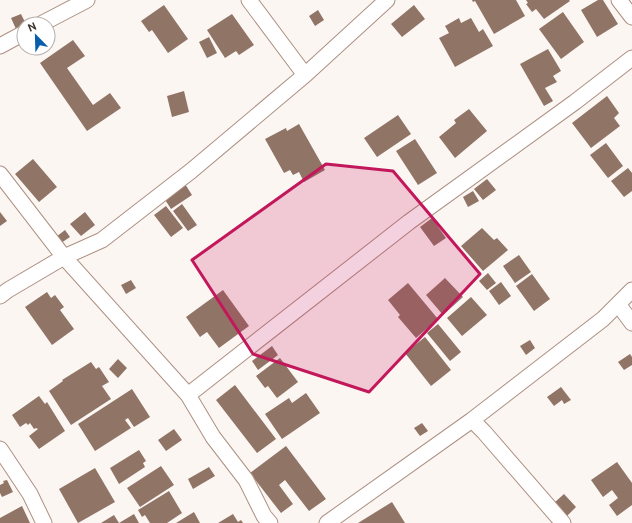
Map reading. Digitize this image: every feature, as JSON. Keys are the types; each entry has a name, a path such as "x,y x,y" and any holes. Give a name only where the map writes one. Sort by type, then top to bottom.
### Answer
{"street":[{"path":"56,16 87,0"},
{"path":"249,0 305,75"},
{"path":"0,296 64,257 102,240 191,171 305,75 387,0"},
{"path":"619,0 632,17"},
{"path":"0,46 16,37"},
{"path":"188,395 409,222 575,102 632,58"},
{"path":"0,174 64,257 188,395 213,437 246,480 264,516 270,523"},
{"path":"327,523 472,420 603,319 632,290"},
{"path":"618,304 632,323"},
{"path":"472,420 562,523"},
{"path":"0,449 30,494 44,523"}],"highlighted area":[{"path":"326,164 393,171 480,274 369,392 253,354 192,260"}],"building":[{"path":"472,0 516,0 525,16 494,34 475,1 473,2"},
{"path":"526,0 570,1 544,19 536,9 532,12 526,4 528,3"},
{"path":"598,0 603,0 618,24 597,37 581,10"},
{"path":"164,5 188,39 168,53 152,30 149,32 141,21"},
{"path":"414,5 425,19 402,37 391,24"},
{"path":"318,10 324,20 315,26 309,16"},
{"path":"563,12 584,42 561,59 539,29"},
{"path":"232,14 254,45 239,55 236,51 225,58 207,30"},
{"path":"16,16 16,29 11,18"},
{"path":"459,18 461,23 471,18 479,32 483,29 493,46 455,67 439,38 449,33 445,26"},
{"path":"209,37 217,53 207,58 199,42"},
{"path":"73,40 85,56 67,68 93,105 110,93 121,108 87,131 40,63 50,56 56,56 56,52"},
{"path":"548,49 561,71 553,76 557,82 545,88 553,101 544,106 520,64"},
{"path":"184,91 189,112 172,117 167,96"},
{"path":"607,96 619,113 614,118 620,126 591,148 572,123"},
{"path":"469,109 487,131 455,158 439,137 456,123 454,120"},
{"path":"398,115 411,134 377,157 364,138"},
{"path":"299,124 325,170 304,182 299,172 293,175 290,170 284,173 265,139 286,128 287,131"},
{"path":"415,139 437,173 418,185 396,151"},
{"path":"606,143 623,166 608,178 590,155"},
{"path":"33,159 57,187 39,202 15,174"},
{"path":"628,168 632,173 632,191 624,197 611,181"},
{"path":"487,179 496,190 483,200 474,189"},
{"path":"185,184 192,195 171,209 164,198"},
{"path":"473,191 479,201 468,207 463,197"},
{"path":"182,204 197,225 188,231 173,211"},
{"path":"166,206 183,228 171,237 154,215"},
{"path":"0,212 7,221 0,226"},
{"path":"85,212 95,225 81,236 70,224"},
{"path":"432,218 446,238 434,246 420,227"},
{"path":"482,228 494,240 497,238 508,250 483,271 461,246"},
{"path":"65,230 70,237 61,243 56,237"},
{"path":"519,255 531,272 515,283 503,266"},
{"path":"488,273 496,283 487,290 479,281"},
{"path":"532,274 550,299 534,311 516,286"},
{"path":"445,278 463,297 443,315 426,295"},
{"path":"131,280 136,288 126,294 121,285"},
{"path":"501,282 511,296 499,305 489,291"},
{"path":"408,283 438,319 416,338 398,317 400,315 388,300"},
{"path":"223,290 249,326 219,348 207,332 200,337 186,317"},
{"path":"47,292 51,298 55,295 64,307 60,310 74,329 52,345 25,307"},
{"path":"471,297 487,315 462,336 447,318"},
{"path":"438,324 461,352 450,361 427,333"},
{"path":"425,337 451,370 431,386 405,353"},
{"path":"530,340 535,348 526,355 520,346"},
{"path":"272,346 278,355 258,370 252,361"},
{"path":"630,354 632,357 632,365 624,370 618,362"},
{"path":"280,358 298,382 277,398 268,386 265,388 256,376"},
{"path":"118,359 127,368 118,378 109,369"},
{"path":"91,362 96,369 99,367 109,382 102,386 111,399 71,425 49,391 63,381 62,380"},
{"path":"235,385 276,439 257,453 216,400"},
{"path":"561,387 571,400 564,404 562,400 554,406 547,397"},
{"path":"132,389 150,417 134,427 128,418 125,420 131,428 95,451 78,424"},
{"path":"306,393 320,413 282,439 265,414 289,398 292,403"},
{"path":"39,396 45,404 47,402 65,431 39,449 29,436 38,429 34,429 30,423 28,425 26,423 20,427 12,415"},
{"path":"422,423 428,431 420,436 414,428"},
{"path":"174,429 182,440 166,451 158,440"},
{"path":"286,446 326,499 309,511 285,480 279,485 293,504 281,513 250,473"},
{"path":"139,450 146,461 143,463 145,467 119,484 110,468"},
{"path":"617,462 632,483 632,505 617,516 609,505 618,498 612,490 603,497 591,480"},
{"path":"161,466 174,485 140,507 127,488"},
{"path":"209,467 215,476 193,489 188,479"},
{"path":"95,468 115,502 78,523 59,489"},
{"path":"7,480 13,492 2,497 0,493 0,485 4,483 3,481"},
{"path":"169,491 182,513 167,523 150,523 145,515 142,517 138,510"},
{"path":"564,494 576,507 567,516 554,503"},
{"path":"392,502 405,523 358,523"},
{"path":"22,506 30,523 0,523 0,518"},
{"path":"194,512 200,523 176,523"},
{"path":"134,514 139,523 119,523"},
{"path":"233,514 238,522 241,520 243,523 218,523"},
{"path":"114,515 119,523 101,523"}]}
